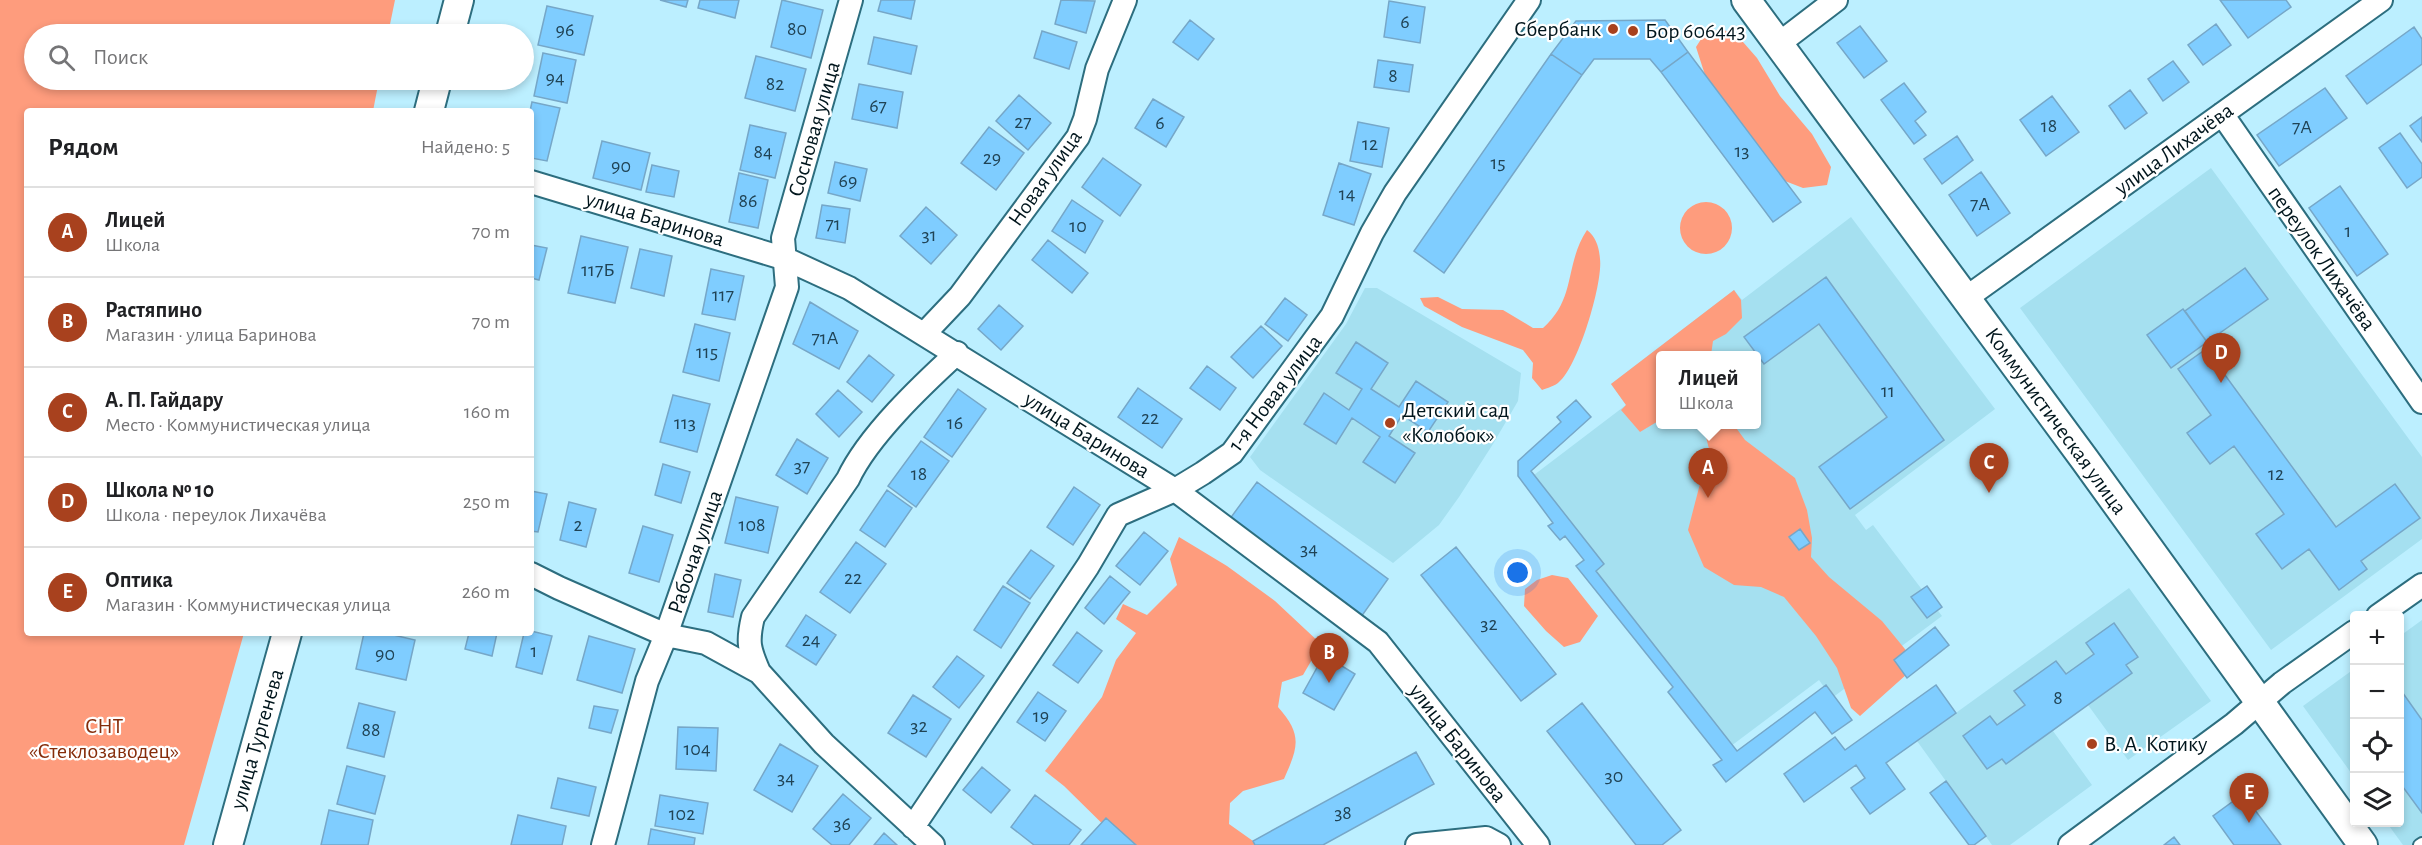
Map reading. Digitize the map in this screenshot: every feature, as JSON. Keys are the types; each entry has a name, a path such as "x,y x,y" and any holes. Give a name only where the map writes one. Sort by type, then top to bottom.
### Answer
{"street":[{"path":"453,24 459,0"},
{"name":"Сосновая улица","path":"786,259 783,238 851,0"},
{"name":"Новая улица","path":"925,333 960,296 1078,137 1085,119 1097,69 1125,0"},
{"name":"1-я Новая улица","path":"913,827 1088,566 1118,515 1174,490 1203,474 1232,453 1326,325 1351,281 1372,232 1395,193 1529,0"},
{"name":"Коммунистическая улица","path":"1746,0 2261,701 2363,845"},
{"path":"1778,45 1836,0"},
{"name":"улица Лихачёва","path":"1966,298 2381,0"},
{"path":"430,108 434,90"},
{"name":"переулок Лихачёва","path":"2222,114 2422,402"},
{"name":"улица Баринова","path":"534,183 786,259 849,288 925,333 1174,490 1378,642 1538,845"},
{"name":"Рабочая улица","path":"603,845 661,633 787,287 786,259"},
{"path":"933,845 824,744 759,672 750,652 748,638 753,617 848,479 858,459 926,381 957,353"},
{"path":"534,576 661,633 706,643 759,672"},
{"path":"2384,611 2422,585"},
{"path":"2070,845 2234,724 2282,683 2350,635"},
{"name":"улица Тургенева","path":"228,845 286,636"},
{"path":"1417,845 1486,838 1499,845"}],"shaded area":[{"path":"2211,168 2422,457 2422,539 2271,650 2020,308"},
{"path":"1851,217 1995,409 1855,515 1866,530 1873,525 1942,616 1832,698 1819,680 1727,749 1526,481 1626,405 1611,384 1734,290 1742,300"},
{"name":"Детский сад «Колобок»","path":"1365,288 1377,288 1521,373 1518,401 1459,497 1439,525 1393,563 1260,470 1250,457 1346,324"},
{"path":"2129,588 2211,701 2128,760 2088,705 2053,731 2092,785 2010,845 1992,845 1917,741"},
{"path":"2422,620 2422,842 2418,845 2403,845 2390,827 2404,827 2404,633"},
{"path":"2350,672 2350,771 2303,706"}],"green space":[{"name":"СНТ «Стеклозаводец»","path":"0,0 395,0 390,24 24,24 24,90 377,90 374,108 24,108 24,636 243,636 184,845 0,845"},
{"path":"1723,29 1743,42 1757,58 1780,96 1812,134 1831,167 1827,185 1803,188 1785,181 1705,75 1696,47 1705,33"},
{"path":"1706,202 1720,206 1728,214 1732,228 1728,242 1720,250 1706,254 1692,250 1684,242 1680,228 1684,214 1692,206"},
{"path":"1587,230 1593,236 1599,250 1598,286 1588,324 1574,360 1559,382 1551,387 1542,390 1532,378 1533,363 1523,350 1462,327 1424,306 1420,298 1438,297 1462,309 1503,310 1533,328 1543,328 1554,317 1561,305 1575,256"},
{"path":"1734,290 1741,300 1742,318 1726,334 1713,341 1712,351 1656,351 1656,422 1640,432 1621,410 1626,405 1611,384"},
{"path":"1704,429 1737,429 1745,440 1795,478 1807,510 1812,538 1811,557 1829,577 1882,621 1909,654 1907,674 1860,716 1851,708 1837,668 1816,636 1784,597 1761,587 1734,585 1704,567 1688,530 1709,449"},
{"path":"1179,537 1227,566 1275,601 1321,644 1303,675 1282,682 1278,707 1291,726 1296,742 1284,779 1243,791 1230,803 1229,824 1253,841 1255,845 1124,845 1064,786 1045,771 1102,697 1116,660 1136,633 1116,619 1123,604 1147,615 1177,585 1170,559"},
{"path":"1552,575 1568,578 1598,616 1580,642 1564,647 1524,606 1525,589 1537,580"}],"building":[{"path":"660,0 688,0 686,7"},
{"path":"700,0 739,0 735,18 698,8"},
{"path":"782,0 823,10 811,58 771,47"},
{"path":"881,0 915,0 911,19 878,11"},
{"path":"1061,0 1095,1 1086,33 1055,24"},
{"path":"2220,0 2286,0 2291,7 2248,38"},
{"path":"1389,1 1425,7 1420,43 1384,37"},
{"path":"547,6 593,16 584,55 538,45"},
{"path":"1190,20 1214,39 1198,60 1173,42"},
{"path":"1665,20 1688,52 1661,72 1650,59 1594,59 1582,75 1551,54 1576,21"},
{"path":"2216,24 2231,45 2203,65 2188,45"},
{"path":"1860,26 1887,61 1864,78 1837,43"},
{"path":"2414,27 2422,39 2422,64 2367,104 2346,76"},
{"path":"1042,31 1077,42 1069,69 1034,58"},
{"path":"874,37 917,46 911,74 868,64"},
{"path":"1688,52 1801,202 1773,222 1661,72"},
{"path":"543,53 576,60 567,103 534,96"},
{"path":"1551,54 1582,75 1444,273 1414,251"},
{"path":"756,56 806,69 795,111 745,98"},
{"path":"1378,60 1413,65 1409,92 1374,87"},
{"path":"2173,61 2189,82 2163,101 2148,79"},
{"path":"1904,83 1926,112 1915,121 1926,135 1914,144 1881,100"},
{"path":"859,84 903,92 897,128 852,119"},
{"path":"2325,88 2347,118 2279,166 2257,135"},
{"path":"2130,90 2147,113 2125,129 2109,106"},
{"path":"1019,95 1051,123 1028,150 996,121"},
{"path":"2052,96 2079,132 2046,156 2020,120"},
{"path":"1153,99 1184,117 1166,147 1135,128"},
{"path":"532,102 560,108 547,161 534,159 534,108 531,108"},
{"path":"2422,117 2422,142 2410,126"},
{"path":"1358,122 1389,128 1382,167 1350,161"},
{"path":"750,125 786,133 775,178 740,170"},
{"path":"989,127 1024,153 996,190 961,163"},
{"path":"2400,133 2422,164 2422,177 2407,188 2379,148"},
{"path":"1957,136 1973,160 1942,184 1924,159"},
{"path":"602,141 650,153 641,190 593,178"},
{"path":"1103,158 1141,185 1120,216 1082,187"},
{"path":"835,162 867,169 860,201 828,193"},
{"path":"1339,163 1371,174 1354,225 1323,215"},
{"path":"652,165 679,171 674,197 646,192"},
{"path":"1981,172 2010,213 1977,236 1949,195"},
{"path":"739,173 768,180 758,228 729,222"},
{"path":"2340,186 2388,254 2357,276 2309,208"},
{"path":"1072,200 1103,221 1085,253 1052,231"},
{"path":"822,205 850,209 845,243 816,238"},
{"path":"926,207 957,235 931,264 900,236"},
{"path":"581,236 628,247 615,303 568,293"},
{"path":"1048,240 1088,273 1072,293 1032,260"},
{"path":"534,246 547,248 539,280 534,279"},
{"path":"640,249 672,256 664,296 631,288"},
{"path":"2245,268 2268,299 2207,342 2185,311"},
{"path":"711,269 744,276 735,320 702,314"},
{"path":"1826,277 1944,440 1850,509 1819,467 1887,417 1819,324 1764,364 1761,360 1761,351 1754,351 1744,337"},
{"path":"1285,298 1307,315 1288,341 1265,324"},
{"path":"810,302 858,331 839,369 793,344"},
{"path":"999,305 1023,326 1001,350 978,329"},
{"path":"2183,309 2207,342 2171,368 2147,335"},
{"path":"695,324 730,333 719,381 683,372"},
{"path":"1261,326 1282,346 1253,378 1231,357"},
{"path":"1356,342 1388,363 1371,389 1399,407 1416,381 1448,402 1428,432 1402,415 1389,436 1415,453 1395,483 1363,462 1380,437 1352,418 1336,444 1304,424 1324,393 1349,410 1362,389 1336,373"},
{"path":"2206,349 2336,527 2395,484 2420,518 2361,561 2367,569 2339,590 2309,549 2282,569 2256,534 2284,514 2234,446 2210,464 2187,433 2211,415 2178,369"},
{"path":"869,355 894,375 872,402 847,382"},
{"path":"1207,366 1236,388 1220,410 1190,388"},
{"path":"1138,388 1182,419 1162,448 1118,417"},
{"path":"958,389 986,409 952,457 924,437"},
{"path":"838,390 862,412 839,437 816,414"},
{"path":"673,395 710,404 697,452 660,442"},
{"path":"1576,400 1591,417 1531,471 1604,564 1596,571 1737,751 1826,685 1852,720 1832,734 1815,712 1726,782 1713,765 1722,760 1668,692 1673,687 1576,566 1584,560 1565,536 1560,540 1548,526 1553,523 1518,476 1518,461 1561,422 1557,417"},
{"path":"797,439 828,458 807,494 776,475"},
{"path":"921,441 949,461 916,507 888,486"},
{"path":"663,464 690,472 681,503 655,495"},
{"path":"1257,482 1388,579 1361,617 1229,520"},
{"path":"1074,487 1100,505 1073,545 1047,527"},
{"path":"887,490 912,508 885,547 860,530"},
{"path":"534,492 547,494 538,532 534,531"},
{"path":"736,497 778,507 768,553 725,543"},
{"path":"569,502 596,509 586,547 560,540"},
{"path":"643,526 673,535 659,582 629,573"},
{"path":"1800,529 1810,543 1799,550 1789,537"},
{"path":"1144,532 1168,551 1140,585 1116,566"},
{"path":"856,542 886,564 850,613 820,592"},
{"path":"1456,547 1556,674 1521,701 1421,575"},
{"path":"1031,550 1054,566 1030,599 1007,583"},
{"path":"715,574 741,580 733,617 708,612"},
{"path":"1110,576 1130,592 1104,624 1085,608"},
{"path":"1003,586 1030,603 1001,648 974,630"},
{"path":"1927,586 1942,607 1927,618 1911,597"},
{"path":"806,615 836,635 816,665 786,646"},
{"path":"2114,623 2138,657 2126,665 2132,673 2006,764 2002,759 1987,769 1963,736 1990,716 1997,725 2025,705 2014,691 2056,661 2066,674 2094,654 2086,643"},
{"path":"1935,627 1949,645 1907,678 1894,660"},
{"path":"534,632 552,636 542,674 516,667 523,636 534,636"},
{"path":"1077,632 1102,651 1078,683 1053,665"},
{"path":"363,636 398,636 415,640 406,680 356,669"},
{"path":"468,636 496,636 492,656 465,649"},
{"path":"589,636 635,649 622,693 577,680"},
{"path":"1324,655 1355,674 1334,710 1303,693"},
{"path":"957,656 984,676 959,708 933,687"},
{"path":"1936,685 1956,713 1886,763 1905,789 1870,814 1851,788 1865,778 1856,765 1804,802 1784,774 1835,737 1845,750"},
{"path":"1038,692 1066,711 1045,741 1017,722"},
{"path":"913,695 951,719 926,757 888,733"},
{"path":"2404,695 2422,720 2422,813 2404,788"},
{"path":"359,703 395,712 384,757 347,748"},
{"path":"1582,703 1681,830 1662,845 1636,845 1547,731"},
{"path":"594,706 618,710 611,733 589,728"},
{"path":"678,727 718,728 716,771 676,769"},
{"path":"780,744 818,766 792,812 754,790"},
{"path":"1416,752 1434,784 1323,845 1255,845 1253,841"},
{"path":"347,766 385,776 375,814 337,804"},
{"path":"982,767 1010,790 991,813 963,790"},
{"path":"558,778 596,787 589,816 551,808"},
{"path":"1946,781 1986,836 1974,845 1969,845 1930,793"},
{"path":"843,794 871,818 849,845 832,845 813,829"},
{"path":"2243,794 2281,845 2234,845 2213,816"},
{"path":"660,795 708,803 703,834 655,826"},
{"path":"1035,795 1081,830 1069,845 1034,845 1011,827"},
{"path":"329,810 373,820 368,845 321,845"},
{"path":"518,815 566,826 562,845 511,845"},
{"path":"1106,818 1136,845 1081,845"},
{"path":"651,829 695,838 694,845 648,845"},
{"path":"884,833 897,845 874,845"},
{"path":"2174,837 2180,845 2164,845"}],"place":[{"name":"Сбербанк","path":"1613,29"},
{"name":"Бор 606443","path":"1633,31"},
{"name":"Школа № 10","path":"2221,383"},
{"name":"Детский сад «Колобок»","path":"1390,423"},
{"name":"А. П. Гайдару","path":"1989,493"},
{"name":"Лицей","path":"1708,498"},
{"name":"Растяпино","path":"1329,683"},
{"name":"В. А. Котику","path":"2092,744"},
{"name":"Оптика","path":"2249,823"}]}
